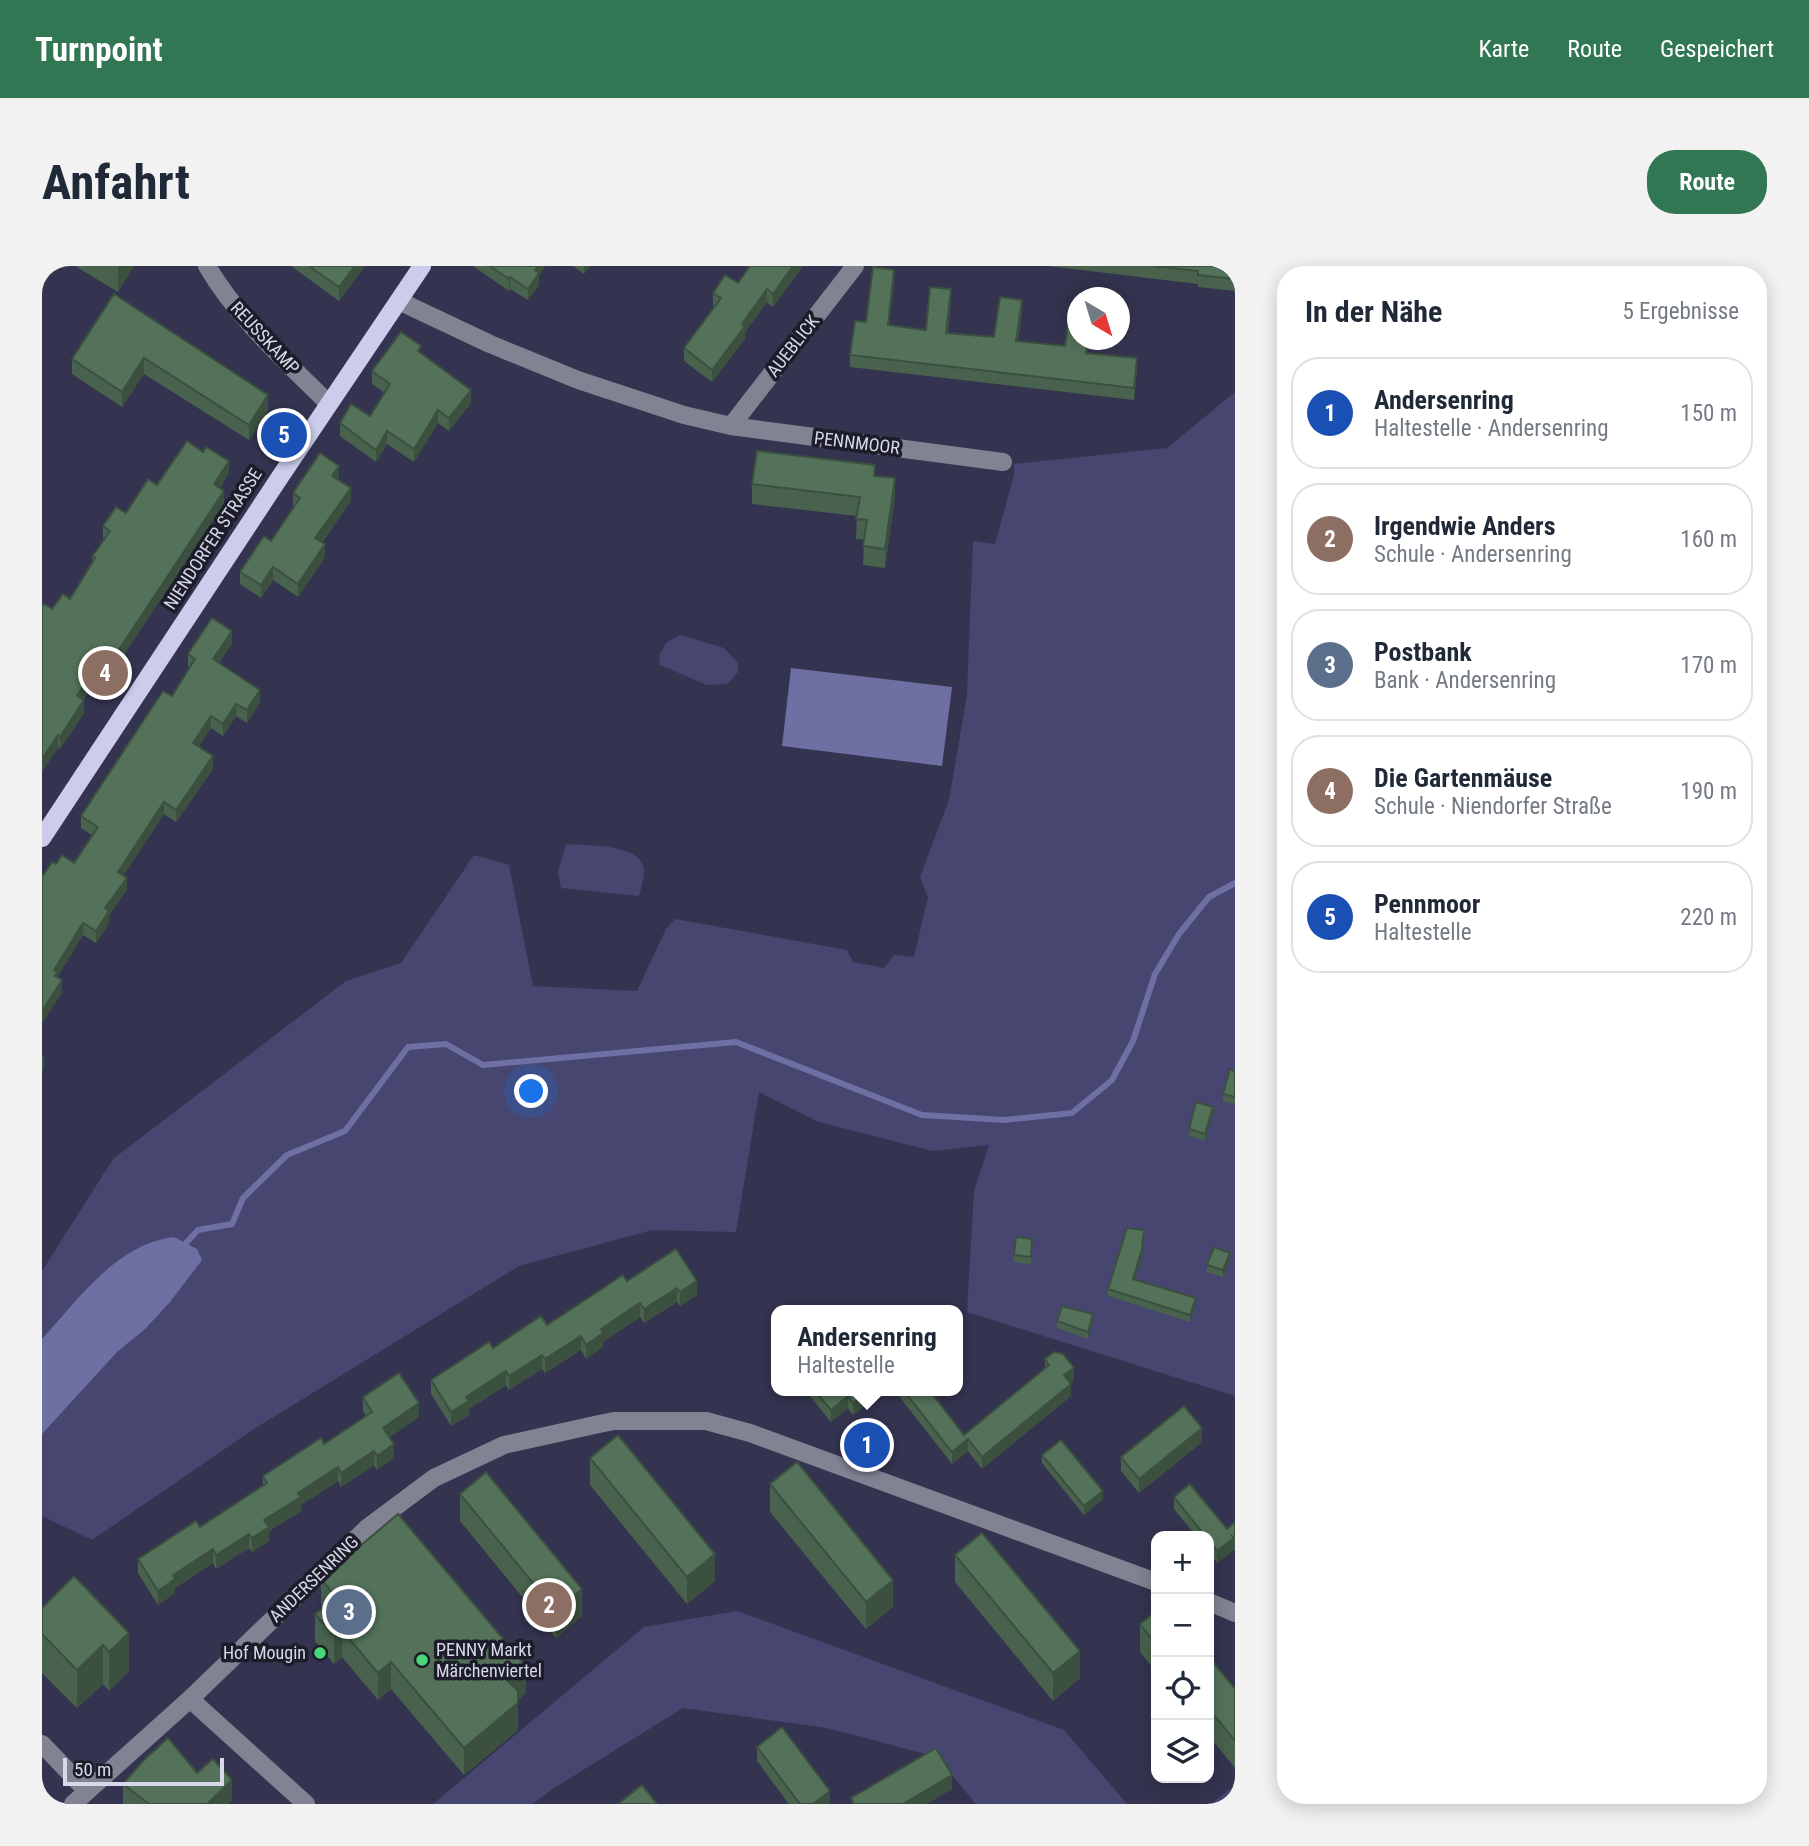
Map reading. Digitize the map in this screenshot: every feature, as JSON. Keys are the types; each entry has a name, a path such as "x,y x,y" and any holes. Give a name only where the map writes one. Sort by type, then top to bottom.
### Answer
{"main road":[{"name":"NIENDORFER STRASSE","path":"42,838 422,266"}],"street":[{"name":"REUSSKAMP","path":"208,266 222,291 274,349 329,404"},
{"name":"AUEBLICK","path":"731,426 855,266"},
{"name":"PENNMOOR","path":"400,301 490,344 578,380 684,415 731,426 1003,462"},
{"name":"ANDERSENRING","path":"73,1804 190,1699 367,1528 434,1478 504,1445 614,1421 706,1421 750,1433 1151,1580"},
{"path":"1214,1604 1235,1613"},
{"path":"190,1699 306,1804"},
{"path":"42,1744 87,1791"}],"shaded area":[{"path":"1235,392 1235,1396 967,1312 974,1191 989,1145 932,1151 819,1122 759,1092 736,1232 652,1230 519,1266 254,1429 92,1540 42,1516 42,1271 113,1159 346,981 401,963 474,855 509,865 533,986 637,991 666,929 675,919 847,950 853,962 884,968 894,955 914,957 928,897 920,877 949,800 967,695 973,541 995,544 1014,475 1014,464 1167,448"},
{"path":"680,635 724,648 738,663 738,672 727,684 707,685 660,665 659,655 667,642"},
{"path":"791,668 952,687 942,766 782,746"},
{"path":"566,844 599,846 633,854 641,861 644,869 639,896 561,888 558,872"},
{"path":"174,1237 197,1249 202,1260 170,1302 145,1329 117,1352 42,1434 42,1339 84,1291 116,1262 134,1250"},
{"path":"737,1611 1064,1730 1127,1804 976,1804 937,1757 827,1728 683,1708 533,1804 433,1804 644,1627"},
{"path":"1235,1785 1235,1804 1211,1804"}],"building":[{"path":"309,266 355,266 339,287"},
{"path":"490,266 538,266 535,270 539,273 528,289"},
{"path":"750,266 793,266 773,294 767,289 742,324 745,326 712,370 684,348 721,298 713,293 725,275 738,283"},
{"path":"1154,266 1235,266 1235,279 1198,275 1198,271"},
{"path":"873,267 894,270 888,325 926,330 930,287 951,289 946,333 994,337 1000,297 1022,300 1016,341 1065,346 1067,330 1067,350 1086,350 1086,353 1137,358 1134,388 850,355 855,321 866,322"},
{"path":"114,294 268,395 249,425 144,358 122,392 72,359"},
{"path":"401,332 421,346 418,351 471,390 449,418 438,410 414,449 387,431 376,450 340,423 351,404 370,416 390,384 372,371"},
{"path":"187,441 203,452 206,447 229,461 214,484 224,491 106,669 98,664 77,696 84,700 42,759 42,606 44,604 52,609 63,594 70,599 95,558 92,557 110,531 103,526 116,507 126,513 148,479 157,485"},
{"path":"757,451 875,465 874,476 895,478 885,549 863,546 867,520 856,519 860,497 752,484"},
{"path":"320,453 339,466 332,476 351,488 315,538 325,544 298,584 273,567 261,585 240,572 264,536 271,541 300,498 293,493"},
{"path":"212,618 232,631 213,659 260,690 247,710 236,704 223,724 211,716 193,743 213,756 176,810 164,802 118,872 127,878 105,908 109,911 96,931 83,923 54,970 58,972 55,976 62,980 42,1011 42,877 52,862 56,864 62,855 74,863 98,827 81,816 163,691 172,696 195,659 188,654"},
{"path":"1230,1069 1235,1071 1235,1097 1223,1094"},
{"path":"1196,1102 1213,1107 1205,1134 1189,1129"},
{"path":"1127,1228 1144,1230 1142,1249 1133,1279 1196,1298 1190,1315 1108,1289"},
{"path":"1016,1237 1032,1239 1031,1257 1014,1255"},
{"path":"1214,1247 1230,1253 1223,1270 1207,1265"},
{"path":"676,1249 697,1281 680,1292 677,1288 644,1309 640,1303 601,1329 603,1333 586,1345 581,1336 545,1359 542,1355 509,1376 506,1371 466,1397 469,1401 451,1412 431,1380 489,1342 493,1348 541,1316 547,1325 623,1275 627,1281"},
{"path":"1062,1306 1093,1314 1088,1332 1057,1321"},
{"path":"1054,1352 1063,1354 1074,1368 1064,1375 1071,1384 982,1457 968,1439 952,1452 908,1396 934,1396 964,1435 1049,1365 1045,1359"},
{"path":"399,1373 419,1403 383,1428 394,1444 377,1456 374,1451 341,1473 338,1467 298,1493 301,1497 264,1520 269,1527 252,1538 249,1534 216,1555 213,1549 173,1575 175,1579 158,1591 138,1559 196,1521 200,1527 267,1483 263,1476 321,1438 324,1444 372,1412 363,1397"},
{"path":"819,1396 848,1396 831,1410"},
{"path":"848,1396 862,1396 853,1403"},
{"path":"1184,1406 1202,1428 1139,1479 1121,1457"},
{"path":"618,1435 715,1554 687,1577 590,1458"},
{"path":"1061,1440 1103,1491 1084,1506 1042,1455"},
{"path":"797,1462 893,1580 866,1602 770,1484"},
{"path":"486,1472 582,1589 556,1611 460,1494"},
{"path":"1190,1484 1227,1529 1235,1522 1235,1539 1217,1551 1214,1547 1214,1531 1201,1531 1174,1497"},
{"name":"PENNY Markt Märchenviertel","path":"398,1514 526,1666 508,1681 518,1691 518,1703 464,1748 391,1662 378,1673 342,1630 334,1636 315,1614 336,1597 321,1579"},
{"path":"982,1533 1080,1651 1053,1673 955,1555"},
{"path":"74,1576 129,1633 109,1652 103,1645 77,1670 42,1634 42,1608"},
{"path":"1151,1615 1151,1638 1140,1624"},
{"path":"1214,1663 1235,1689 1235,1741 1214,1715"},
{"path":"782,1727 830,1791 813,1804 800,1804 757,1747"},
{"path":"168,1738 197,1773 213,1759 232,1780 207,1804 149,1804 123,1784"},
{"path":"936,1748 952,1775 903,1804 854,1804 851,1798"},
{"path":"642,1785 657,1804 618,1804"}],"waterway":[{"path":"186,1243 198,1230 232,1224 243,1198 287,1155 345,1131 408,1047 446,1044 483,1065 736,1042 922,1115 1004,1120 1072,1113 1112,1080 1133,1041 1155,974 1179,934 1209,897 1235,883"}],"place":[{"name":"Pennmoor","path":"284,435"},
{"name":"Die Gartenmäuse","path":"105,673"},
{"name":"Andersenring","path":"867,1445"},
{"name":"Irgendwie Anders","path":"549,1605"},
{"name":"Postbank","path":"349,1612"},
{"name":"Hof Mougin","path":"320,1653"},
{"name":"PENNY Markt Märchenviertel","path":"422,1660"}]}
